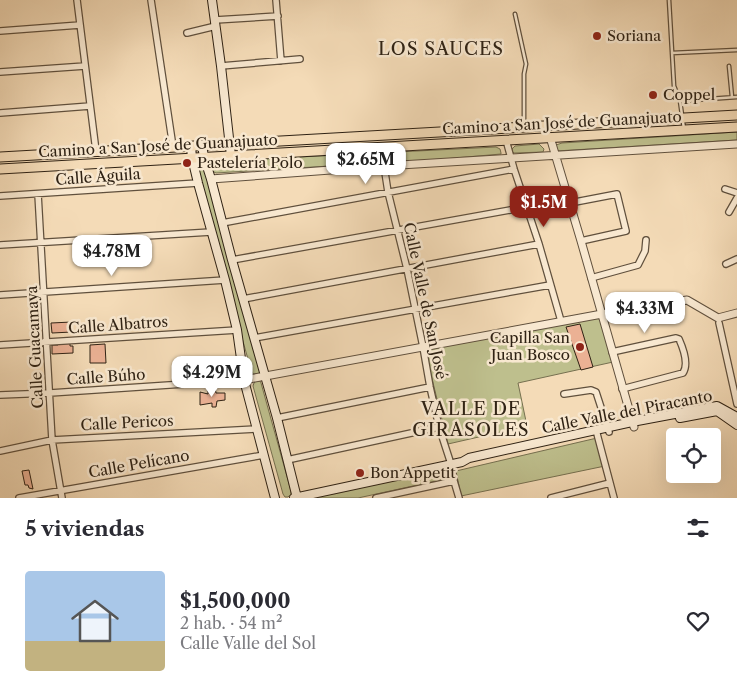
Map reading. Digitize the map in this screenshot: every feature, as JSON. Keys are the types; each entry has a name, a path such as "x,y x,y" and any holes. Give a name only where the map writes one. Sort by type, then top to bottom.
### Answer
{"main road":[{"path":"212,0 231,156"},
{"name":"Camino a San José de Guanajuato","path":"0,157 737,115"},
{"name":"Camino a San José de Guanajuato","path":"0,169 737,127"},
{"path":"202,145 242,299 277,418 296,498"},
{"path":"192,146 192,158 198,183 237,330 244,380 275,498"},
{"name":"Calle Valle del Piracanto","path":"296,498 462,462 469,458 718,406 737,417"},
{"name":"Calle Valle del Piracanto","path":"633,425 717,411 737,425"}],"street":[{"path":"78,0 96,151"},
{"path":"151,0 173,147"},
{"path":"276,0 281,61"},
{"path":"187,33 216,23 278,16"},
{"path":"0,31 80,25"},
{"path":"221,66 300,59"},
{"path":"0,72 86,66"},
{"path":"0,113 90,106"},
{"path":"550,137 633,425"},
{"path":"506,140 539,244 561,322"},
{"path":"211,179 737,144"},
{"name":"Calle Valle de San José","path":"384,166 388,192 424,347 430,387 459,498"},
{"path":"222,223 514,169"},
{"name":"Calle Águila","path":"0,196 198,183"},
{"path":"725,189 737,193"},
{"name":"Calle Guacamaya","path":"38,194 52,440 62,498"},
{"path":"570,203 617,194 626,231 581,241"},
{"path":"729,212 737,198"},
{"path":"232,260 526,207"},
{"path":"0,245 211,232"},
{"path":"591,278 638,265 646,251 646,240"},
{"path":"242,299 539,244"},
{"path":"726,264 737,259"},
{"path":"0,295 225,280"},
{"path":"254,338 550,285"},
{"path":"244,380 687,300 719,320 737,404"},
{"path":"719,320 737,313"},
{"name":"Calle Albatros","path":"0,345 237,330"},
{"path":"612,352 676,338 679,339 681,344 686,365 686,370 683,373 622,389"},
{"name":"Calle Búho","path":"0,395 244,380"},
{"path":"277,418 430,387"},
{"path":"564,394 592,390 596,392 609,430"},
{"path":"287,460 440,428"},
{"name":"Calle Pericos","path":"0,451 52,440 257,429"},
{"path":"596,432 614,498"},
{"name":"Calle Pelícano","path":"19,498 264,455"},
{"path":"376,498 454,481"},
{"path":"551,498 610,483"}],"lane":[{"path":"669,0 674,86 680,101 684,130"},
{"path":"515,14 526,64 524,74 524,127"},
{"path":"672,53 737,50"},
{"path":"729,66 732,97"},
{"path":"680,101 737,96"}],"green space":[{"path":"737,132 737,140 556,151 554,148 562,143"},
{"path":"539,144 544,149 543,152 514,153 512,151 515,146"},
{"path":"496,147 500,149 501,154 216,173 212,171 211,166 215,162 221,161"},
{"path":"203,162 260,373 253,374 251,370 197,176 196,163"},
{"path":"601,316 613,362 518,383 527,426 448,444 425,350"},
{"path":"256,381 261,383 291,491 288,497 285,497 283,494 253,386"},
{"path":"597,438 605,466 461,496 456,471"},
{"path":"439,470 447,474 445,479 358,498 307,498"}],"building":[{"path":"72,322 72,332 52,333 51,323"},
{"name":"Capilla San Juan Bosco","path":"580,324 593,367 581,370 566,327"},
{"path":"58,343 70,343 70,346 73,346 73,353 52,354 52,345 58,345"},
{"path":"105,344 106,363 90,363 90,345"},
{"path":"183,361 191,362 191,381 183,381"},
{"path":"215,388 216,393 225,393 225,400 217,401 216,407 212,407 212,403 200,405 200,392 208,394 208,389"},
{"path":"29,470 33,489 25,485 22,471"}],"place":[{"name":"Soriana","path":"597,36"},
{"name":"Coppel","path":"653,95"},
{"name":"Pastelería Polo","path":"187,163"},
{"name":"Capilla San Juan Bosco","path":"580,347"},
{"name":"Bon Appetit","path":"360,473"}],"district":[{"name":"LOS SAUCES","path":"441,49"},
{"name":"VALLE DE GIRASOLES","path":"471,419"}]}
